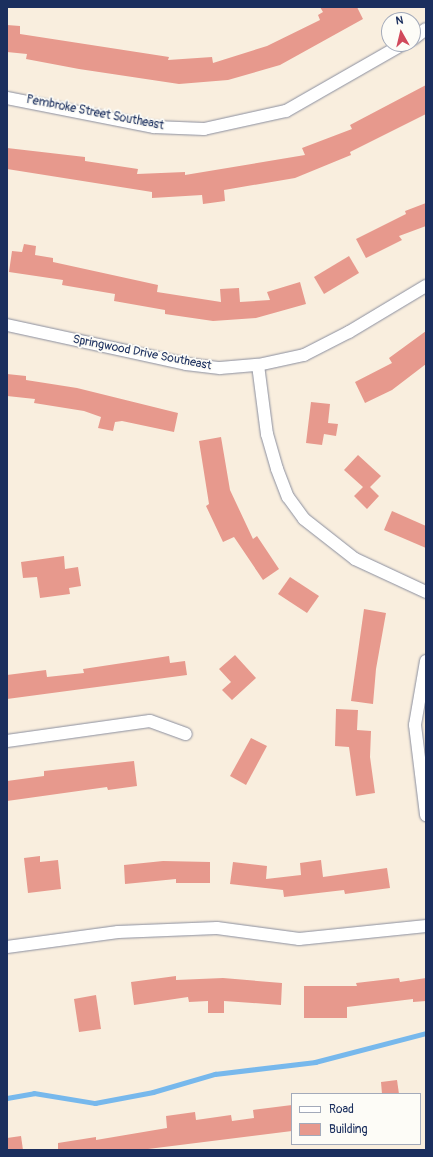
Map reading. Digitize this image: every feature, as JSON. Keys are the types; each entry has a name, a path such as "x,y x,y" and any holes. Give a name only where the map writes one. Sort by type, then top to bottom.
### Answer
{"street":[{"name":"Pembroke Street Southeast","path":"7,98 154,127 204,129 286,111 389,52"},
{"name":"Springwood Drive Southeast","path":"7,325 186,364 220,368 258,365 304,355 349,332 426,286"},
{"path":"258,365 267,434 276,469 288,497 304,519 355,559 426,592"},
{"path":"426,661 415,725 426,815"},
{"path":"7,741 150,721 186,734"},
{"path":"7,947 118,932 217,928 299,939 426,926"}],"building":[{"path":"320,7 357,7 363,19 280,65 228,80 179,84 79,69 26,59 27,54 7,52 7,25 20,26 20,34 169,57 168,60 212,57 213,63 267,46 320,20 318,15 323,12"},
{"path":"426,85 426,114 350,152 351,155 295,178 224,190 225,201 203,204 202,195 152,198 152,192 7,169 7,148 85,157 85,161 138,169 137,174 185,172 185,175 305,155 302,148 352,129 350,125"},
{"path":"426,203 426,226 399,236 402,240 366,258 356,239 406,214 405,211"},
{"path":"24,244 36,246 35,255 53,258 53,262 158,285 157,292 221,302 220,289 239,288 240,302 270,300 267,292 300,282 306,304 256,318 213,321 165,314 165,310 114,301 115,294 62,285 63,280 9,272 12,251 22,252"},
{"path":"349,256 359,273 324,294 314,277"},
{"path":"426,331 426,364 392,390 365,403 355,382 392,363 389,358"},
{"path":"7,374 26,376 26,380 77,388 178,413 174,432 122,421 115,422 113,431 98,428 101,417 84,411 34,403 35,399 7,396"},
{"path":"311,402 330,404 328,423 338,424 336,436 324,434 322,445 306,443"},
{"path":"221,437 230,490 253,539 257,536 279,569 263,580 234,537 223,542 206,506 209,504 199,441"},
{"path":"358,455 381,476 370,487 379,496 367,509 354,496 363,487 344,470"},
{"path":"392,511 426,526 426,548 384,530"},
{"path":"64,556 65,569 78,567 81,586 69,588 70,594 40,598 37,577 23,578 21,562"},
{"path":"290,577 319,596 307,613 278,594"},
{"path":"364,609 386,613 376,669 373,704 351,701"},
{"path":"235,655 256,678 232,700 222,690 231,682 219,669"},
{"path":"169,656 170,663 185,661 187,675 7,699 7,675 46,670 47,677 84,673 83,669"},
{"path":"336,709 358,710 357,730 371,731 370,757 375,793 356,796 349,747 335,746"},
{"path":"251,738 267,746 246,785 230,776"},
{"path":"134,761 137,786 108,790 107,787 7,801 7,781 44,776 44,771"},
{"path":"40,856 40,862 58,860 61,889 28,893 24,858"},
{"path":"321,860 323,877 387,868 390,888 345,894 344,890 284,897 283,890 230,884 233,862 267,866 266,879 301,875 300,863"},
{"path":"163,861 210,862 210,883 176,883 176,879 125,884 124,865"},
{"path":"176,976 176,980 223,978 282,983 281,1005 224,1001 224,1013 208,1013 208,1001 189,1002 188,997 134,1005 131,982"},
{"path":"399,978 400,982 426,978 426,1001 413,1002 413,999 347,1007 347,1018 304,1018 304,986 357,986 356,983"},
{"path":"96,995 101,1029 79,1032 74,999"},
{"path":"397,1080 399,1093 382,1093 381,1082"},
{"path":"291,1105 291,1131 140,1150 58,1150 58,1143 96,1137 96,1140 167,1128 166,1116 195,1112 196,1120 231,1115 232,1121 254,1118 253,1110"},
{"path":"21,1136 23,1150 7,1150 7,1138"}],"waterway":[{"path":"7,1098 34,1093 95,1103 153,1092 215,1074 315,1062 426,1033"}]}
